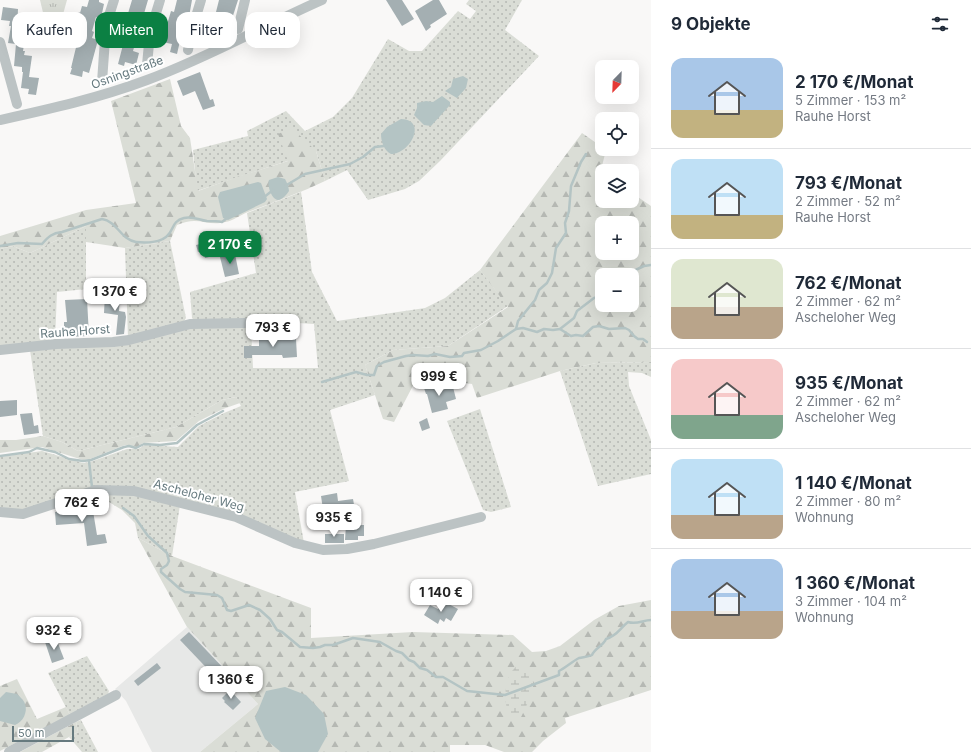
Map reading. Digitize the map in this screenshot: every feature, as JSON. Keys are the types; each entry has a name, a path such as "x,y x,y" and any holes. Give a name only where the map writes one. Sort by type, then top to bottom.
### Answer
{"street":[{"path":"102,82 106,25 114,0"},
{"path":"147,65 150,33 160,0"},
{"path":"188,50 191,33 202,0"},
{"path":"238,29 245,0"},
{"name":"Osningstraße","path":"0,120 91,99 148,80 234,42 322,0"},
{"path":"0,42 17,104"},
{"name":"Rauhe Horst","path":"0,350 56,344 128,340 190,324 245,323"},
{"name":"Ascheloher Weg","path":"0,512 23,514 96,490 134,491 236,517 295,543 323,550 347,549 374,544 481,516"},
{"path":"9,752 116,695"}],"shaded area":[{"path":"463,76 468,79 466,88 457,98 445,91 451,87 453,79"},
{"path":"442,96 450,102 450,105 431,126 424,125 414,115 417,108 417,103 426,101 433,102"},
{"path":"401,119 409,121 414,125 415,131 410,143 404,149 398,153 391,154 386,151 383,146 381,134 387,127"},
{"path":"278,177 285,179 289,191 280,200 273,197 269,188 269,180"},
{"path":"258,182 261,183 267,199 265,202 228,220 223,218 218,197 220,192"},
{"path":"187,627 258,704 200,752 152,752 126,701 115,689"},
{"path":"285,687 306,695 324,714 328,734 318,752 281,752 265,739 255,718 266,691"},
{"path":"6,692 17,694 23,700 26,707 24,716 18,724 15,725 0,721 0,698"}],"green space":[{"path":"40,0 67,0 64,12 43,12"},
{"path":"469,0 522,0 505,30 539,56 440,161 419,181 405,189 368,200 347,170 325,181 316,151 197,191 193,150 248,136 247,131 286,111 305,131 333,117 352,98 388,39 409,51 422,51 458,11 470,19 476,11 466,4"},
{"path":"170,79 181,126 190,138 198,191 288,161 278,134 292,128 316,151 325,181 228,221 219,223 197,221 184,222 177,225 170,241 125,248 86,242 86,226 30,253 13,246 0,249 0,236 86,210 136,203 111,101"},
{"path":"582,133 595,142 595,156 604,156 602,164 595,164 595,208 639,208 639,198 651,206 651,362 596,363 560,371 477,398 472,384 418,376 394,422 383,419 365,365 393,350 448,346 508,307 480,270"},
{"path":"301,192 312,272 337,321 425,308 445,298 480,270 508,306 448,346 393,350 365,365 375,395 330,410 349,481 295,492 304,543 241,516 96,487 31,509 12,511 0,510 0,457 42,451 83,463 127,449 138,449 145,445 178,447 199,426 241,406 236,397 222,400 176,427 78,451 62,442 43,436 30,350 200,326 245,326 251,328 253,368 318,368 314,324 251,320 195,321 192,318 190,292 256,273 247,213"},
{"path":"86,226 86,289 57,292 55,341 0,347 0,249 13,246 30,253"},
{"path":"170,241 186,318 183,323 128,338 125,248"},
{"path":"651,362 651,377 642,373 628,372 629,386 651,440 651,474 598,486 560,371 596,363"},
{"path":"236,397 240,403 223,409 199,421 176,441 143,443 137,447 125,445 90,459 83,460 42,447 0,453 0,440 16,440 43,436 62,442 78,451 176,427 222,400"},
{"path":"480,409 511,507 491,512 483,510 447,421"},
{"path":"96,494 133,494 180,505 172,556 138,538 135,523 122,510"},
{"path":"138,538 172,556 311,608 311,638 413,632 513,635 532,652 546,651 560,646 594,620 619,606 651,600 651,690 565,718 566,723 543,741 532,752 504,752 485,745 450,745 450,752 200,752 258,704 187,627"},
{"path":"87,656 109,691 108,694 70,715 48,673"},
{"path":"518,665 524,667 533,680 533,685 521,718 519,721 514,722 507,709 506,692 509,676"},
{"path":"17,679 37,719 66,707 70,715 0,751 0,686"},
{"path":"81,720 98,752 82,752 69,737 78,732 76,722"},
{"path":"76,722 78,732 42,752 20,752"}],"building":[{"path":"89,0 99,0 99,2 104,4 102,12 95,12 95,20 92,31 94,32 92,38 95,39 96,48 89,73 83,71 82,77 70,74 76,48 87,48 87,12 80,12 82,6 87,7"},
{"path":"132,0 148,0 144,12 128,12"},
{"path":"177,0 192,0 190,12 176,12 176,48 178,48 177,54 170,52 172,44 168,43 168,21 171,11 174,12"},
{"path":"219,0 238,0 234,12 216,12"},
{"path":"386,0 402,0 414,19 402,26"},
{"path":"433,0 439,0 447,14 430,25 431,27 426,31 415,11"},
{"path":"3,7 18,9 18,12 12,12 12,44 8,43 11,26 9,26 10,21 1,20"},
{"path":"16,48 24,48 23,51 25,51 24,55 32,56 29,77 39,78 36,95 28,94 29,89 21,88 23,72 22,67 14,66"},
{"path":"122,48 134,48 133,51 139,53 136,65 125,62 124,66 118,64"},
{"path":"200,72 210,100 213,99 215,106 203,110 195,91 183,96 177,81"},
{"path":"221,239 225,253 205,258 203,251 198,252 196,245"},
{"path":"235,254 239,274 225,277 220,257"},
{"path":"105,294 120,296 119,311 125,312 126,317 124,334 116,335 118,315 104,313"},
{"path":"87,299 89,336 67,337 67,331 64,331 64,322 67,322 65,300"},
{"path":"259,338 282,338 282,340 296,339 297,357 283,358 282,355 252,355 252,358 244,358 244,346 259,346"},
{"path":"440,384 442,390 453,387 456,399 446,402 448,409 432,413 424,388"},
{"path":"17,400 17,415 0,417 0,401"},
{"path":"32,413 34,426 38,425 39,433 24,435 20,414"},
{"path":"427,418 430,428 422,431 419,422"},
{"path":"337,493 338,501 353,499 355,510 324,516 321,496"},
{"path":"88,500 87,512 93,511 97,535 105,534 107,543 87,546 84,523 56,525 55,512 76,510 78,503"},
{"path":"346,525 364,525 364,536 358,536 358,540 345,540"},
{"path":"325,534 344,534 344,543 325,543"},
{"path":"443,601 458,609 451,621 446,618 444,622 440,619 438,624 424,615 430,605 438,609"},
{"path":"189,632 228,673 219,681 180,640"},
{"path":"56,638 64,659 52,663 45,642"},
{"path":"157,663 161,668 138,686 134,681"},
{"path":"230,690 241,702 233,710 224,702 225,701 222,698"}],"waterway":[{"path":"285,186 305,174 350,164 363,157 375,147 384,146"},
{"path":"516,329 518,321 535,300 539,290 547,283 552,273 556,248 566,233 565,223 569,211 571,186 586,154"},
{"path":"263,198 273,190"},
{"path":"0,246 18,243 42,244 53,234 102,219 112,223 126,238 131,241 153,242 165,238 170,233 175,223 180,219 190,217 207,221 222,222 227,218"},
{"path":"639,268 651,265"},
{"path":"322,382 356,372 374,375 377,366 384,362 406,356 428,356 435,354 450,357 462,356 464,353 481,350 516,329 523,328 537,332 544,329 560,329 574,318 577,311 595,298"},
{"path":"560,329 571,336 583,336 593,327 599,326 609,329 625,328 638,339 643,339 647,342"},
{"path":"0,456 29,452 37,448 55,452 69,459 83,461 91,460 129,446 136,448 144,444 160,445 177,443 197,425 223,411"},
{"path":"89,461 92,487"},
{"path":"123,508 134,516 148,536 167,553 169,561 167,565 161,569 161,572 185,592 217,595 222,598 227,610 231,611 249,605 260,610 270,619 277,630 282,632 300,647 313,648 333,645 353,638 380,642 402,653 420,668 427,670 436,677 443,677 467,691 505,695 559,675 559,671 577,659 592,655 606,639 616,634 628,622 634,623 651,620"}]}
